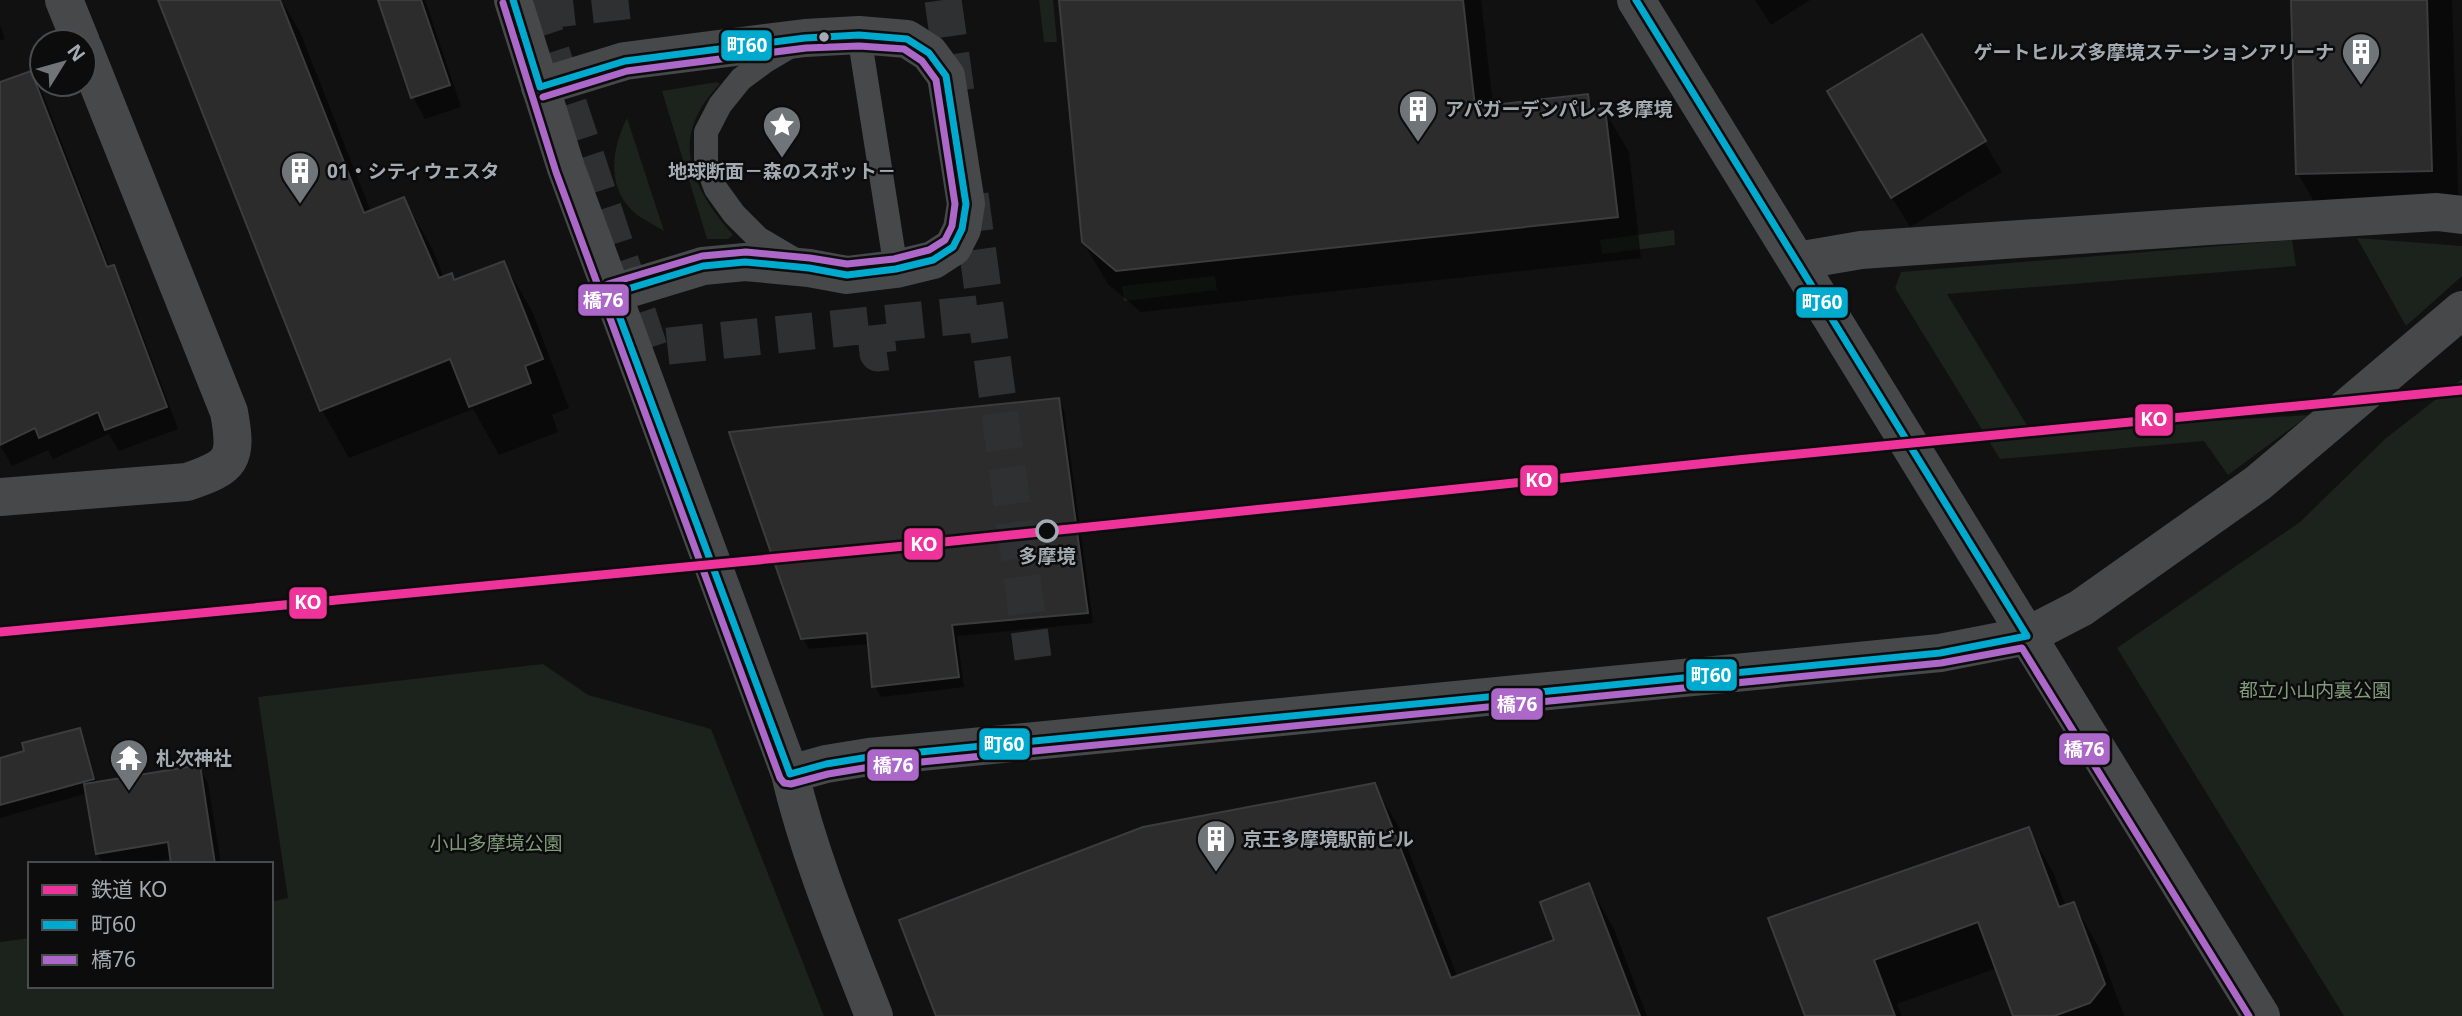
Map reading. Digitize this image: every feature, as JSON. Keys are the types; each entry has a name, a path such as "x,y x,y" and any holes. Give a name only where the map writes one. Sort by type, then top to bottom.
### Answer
{"street":[{"path":"64,0 75,28"},
{"path":"513,0 566,168 790,774 812,854 874,1016"},
{"path":"1636,0 2261,1016"},
{"path":"540,87 625,61 805,38 859,35 907,39 929,53 946,76 966,204 962,229 953,247 933,260 896,269 847,275 810,268 745,262 704,266 611,294"},
{"path":"0,497 187,482 216,472 231,456 234,439 229,412 98,84"},
{"path":"1797,261 1861,250 2101,233 2437,212 2462,215"},
{"path":"790,774 826,764 869,757 1940,653 2027,636 2081,608 2258,483 2462,310"}],"lane":[{"path":"859,35 896,269"},
{"path":"805,38 749,73 727,96 706,132 706,163 716,188 734,214 758,238 810,268"}],"green space":[{"path":"1039,0 1053,0 1057,42 1044,42"},
{"path":"717,82 720,84 704,104 694,123 690,142 691,161 696,180 706,198 733,235 728,239 707,239 662,91"},
{"path":"627,118 664,231 629,207 616,184 614,171 617,144"},
{"path":"1674,230 1675,245 1602,254 1600,240"},
{"path":"2357,238 2462,246 2462,276 2406,326"},
{"path":"2292,240 2296,266 1947,294 2031,432 2309,415 2228,475 2204,441 2000,459 1895,288 1901,272"},
{"path":"1215,276 1217,290 1124,301 1122,286"},
{"name":"都立小山内裏公園","path":"2462,379 2462,1016 2344,1016 2117,648 2300,522 2385,439"},
{"name":"小山多摩境公園","path":"543,664 588,695 711,729 824,1016 0,1016 0,942 28,938 28,988 273,988 273,902 288,898 258,697"}],"building":[{"name":"01・シティウェスタ","path":"158,0 280,0 364,213 404,197 439,278 452,273 454,280 504,261 543,359 525,366 531,383 469,407 450,359 320,411"},
{"path":"378,0 421,0 450,85 411,98"},
{"name":"アパガーデンパレス多摩境","path":"1059,0 1463,0 1475,107 1588,94 1590,110 1605,108 1618,217 1116,271 1082,242"},
{"name":"ゲートヒルズ多摩境ステーションアリーナ","path":"2291,0 2427,0 2432,171 2296,174"},
{"path":"1922,34 1986,141 1891,198 1827,91"},
{"path":"28,72 28,98 41,98 107,267 114,265 167,407 105,430 98,412 39,438 35,428 0,445 0,82"},
{"path":"1059,398 1088,613 952,625 959,677 872,687 867,633 801,639 729,432"},
{"path":"80,728 94,779 0,805 0,758 24,751 22,743"},
{"path":"200,765 215,862 171,862 168,842 96,854 84,784"},
{"name":"京王多摩境駅前ビル","path":"1375,783 1451,978 1554,940 1540,902 1589,883 1640,1016 936,1016 899,920 1143,827"},
{"path":"2029,827 2059,907 2074,902 2105,984 2090,1003 2054,1016 2013,1016 1978,922 1874,960 1895,1016 1805,1016 1768,918"}],"tunnel":[{"path":"534,0 649,348 986,313"},
{"path":"537,11 634,0"},
{"path":"943,0 957,99"},
{"path":"970,195 1033,658"},
{"path":"875,325 878,353 901,350"}],"rail line":[{"name":"KO","path":"0,632 905,546 1737,460 2462,390"}],"transit line":[{"name":"町60","path":"513,0 540,87 625,61 805,38 859,35 907,39 929,53 946,76 966,204 962,229 953,247 933,260 896,269 847,275 809,268 745,262 703,266 611,294 790,774 826,764 869,757 1940,653 2027,636 1636,0"},
{"name":"橋76","path":"503,3 556,172 784,783 791,784 870,767 1941,663 2022,648 2249,1016"},
{"name":"橋76","path":"543,97 627,71 806,48 859,46 904,49 922,61 936,80 955,204 952,226 945,240 929,250 894,259 847,264 746,252 702,256 608,284"}],"place":[{"name":"ゲートヒルズ多摩境ステーションアリーナ","path":"2361,86"},
{"name":"アパガーデンパレス多摩境","path":"1418,143"},
{"name":"地球断面－森のスポット－","path":"782,159"},
{"name":"01・シティウェスタ","path":"300,205"},
{"name":"多摩境","path":"1047,531"},
{"name":"札次神社","path":"129,792"},
{"name":"京王多摩境駅前ビル","path":"1216,873"}]}
